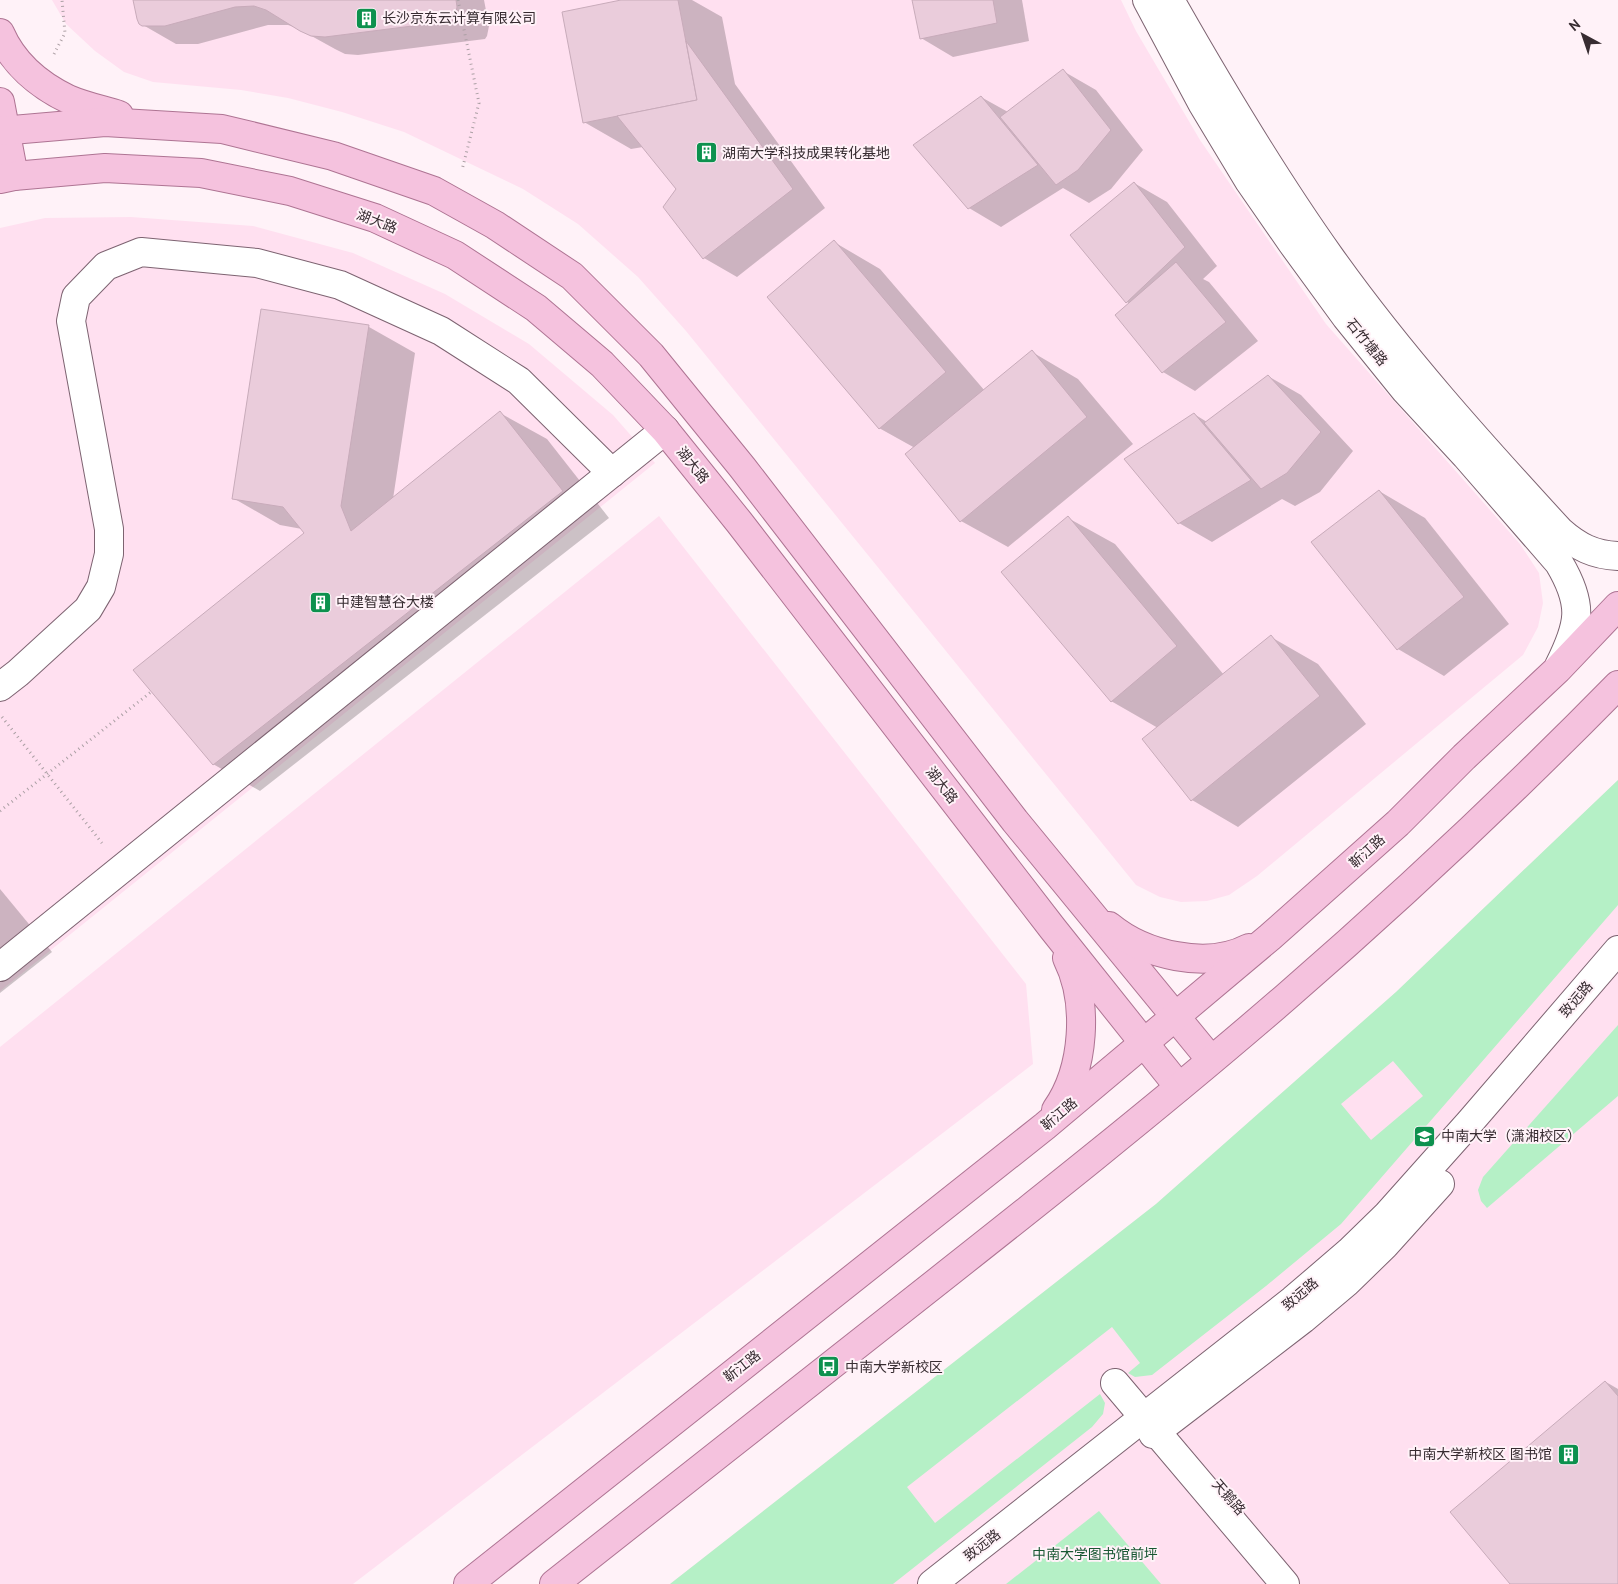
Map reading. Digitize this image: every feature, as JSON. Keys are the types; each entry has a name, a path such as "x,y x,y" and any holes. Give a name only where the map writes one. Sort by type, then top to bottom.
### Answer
{"main road":[{"path":"0,33 18,62 40,82 69,99 150,124"},
{"path":"0,102 7,177"},
{"path":"3,130 105,122 222,129 333,156 434,191 495,224 572,276 651,355 742,467 1015,821 1211,1060"},
{"name":"湖大路","path":"7,177 104,168 201,173 290,191 375,218 455,255 536,308 602,364 665,430 740,522 1053,929 1179,1087"},
{"name":"靳江路","path":"468,1584 1045,1126 1270,937 1398,823 1464,757 1558,669 1618,606"},
{"path":"554,1584 1089,1162 1211,1060 1295,989 1476,824 1618,685"},
{"path":"1084,906 1113,930 1136,943 1186,958 1209,960 1224,957 1242,952 1270,937"},
{"path":"1045,1126 1061,1104 1071,1081 1078,1055 1082,1024 1079,993 1070,963 1053,929"}],"street":[{"name":"石竹塘路","path":"1147,0 1202,103 1249,182 1292,243 1346,316 1405,390 1466,456 1559,563 1570,581 1576,601 1576,623 1571,643 1558,669"},
{"name":"石竹塘路","path":"1170,0 1217,83 1271,170 1330,258 1392,339 1449,407 1560,531 1573,543 1588,551 1605,556 1618,556"},
{"path":"0,687 88,609 101,587 109,554 109,529 72,321 76,297 106,266 141,252 256,263 340,285 441,331 519,381 612,473"},
{"path":"0,967 665,430"},
{"name":"致远路","path":"932,1584 1155,1420 1349,1252 1387,1215 1430,1167 1618,950"},
{"path":"960,1584 1155,1420 1303,1319 1347,1282 1386,1245 1415,1213 1618,976"},
{"path":"1115,1383 1155,1420 1285,1584"},
{"name":"天鹅路","path":"1155,1420 1304,1584"}],"path":[{"path":"40,82 65,33 62,0"},
{"path":"454,202 479,103 458,0"},
{"path":"0,811 151,692"},
{"path":"0,715 122,868"}],"shaded area":[{"path":"52,0 1121,0 1136,31 1200,140 1326,324 1520,544 1539,573 1543,603 1538,627 1523,655 1257,876 1229,895 1207,901 1181,902 1160,897 1136,885 686,331 638,277 578,224 523,189 404,132 342,112 288,98 241,90 153,82 124,72 95,51 66,24"},
{"path":"131,217 253,226 353,253 445,294 529,344 613,415 655,463 0,991 0,228 45,218"},
{"path":"659,516 1026,984 1033,1064 353,1584 0,1584 0,1047"},
{"name":"中南大学（潇湘校区）","path":"1618,780 1618,1584 670,1584 1156,1204 1396,992"}],"green space":[{"path":"1618,780 1618,905 1341,1224 1266,1286 1152,1375 1135,1377 1128,1373 1140,1363 1112,1327 907,1487 935,1523 1100,1394 1105,1403 1103,1414 1092,1427 893,1584 670,1584 1156,1204 1396,992","holes":["1393,1061 1423,1096 1371,1140 1341,1104"]},
{"path":"1618,1025 1618,1096 1487,1208 1481,1201 1478,1190 1483,1177"},
{"name":"中南大学图书馆前坪","path":"1099,1511 1161,1584 1006,1584"}],"building":[{"name":"长沙京东云计算有限公司","path":"133,0 456,0 457,7 452,21 325,37 311,36 266,10 254,6 235,7 165,26 142,26 137,19"},
{"path":"621,0 678,0 697,100 583,123 562,12"},
{"path":"912,0 993,0 997,23 920,39"},
{"name":"湖南大学科技成果转化基地","path":"686,41 793,189 703,259 663,207 676,189 617,116 697,100"},
{"path":"1063,69 1111,130 1078,170 1056,185 1000,117"},
{"path":"981,96 1038,165 968,209 913,145"},
{"path":"1134,182 1185,247 1126,303 1070,235"},
{"path":"834,240 946,372 879,429 767,297"},
{"path":"1176,262 1226,322 1162,373 1115,315"},
{"name":"中建智慧谷大楼","path":"261,309 369,325 341,506 351,531 500,411 563,491 213,765 133,670 304,533 283,507 232,499"},
{"path":"1032,350 1087,417 960,522 905,454"},
{"path":"1268,375 1321,432 1287,473 1261,489 1204,423"},
{"path":"1194,413 1251,480 1178,524 1124,459"},
{"path":"1379,490 1464,597 1397,650 1311,542"},
{"path":"1068,516 1177,646 1111,702 1001,572"},
{"path":"1271,635 1320,696 1191,801 1142,739"},
{"name":"中南大学新校区 图书馆","path":"1605,1381 1618,1396 1618,1584 1510,1584 1450,1512"}],"place":[{"name":"长沙京东云计算有限公司","path":"366,18"},
{"name":"湖南大学科技成果转化基地","path":"706,153"},
{"name":"中建智慧谷大楼","path":"320,602"},
{"name":"中南大学（潇湘校区）","path":"1425,1136"},
{"name":"中南大学新校区","path":"829,1367"},
{"name":"中南大学新校区 图书馆","path":"1568,1454"}]}
